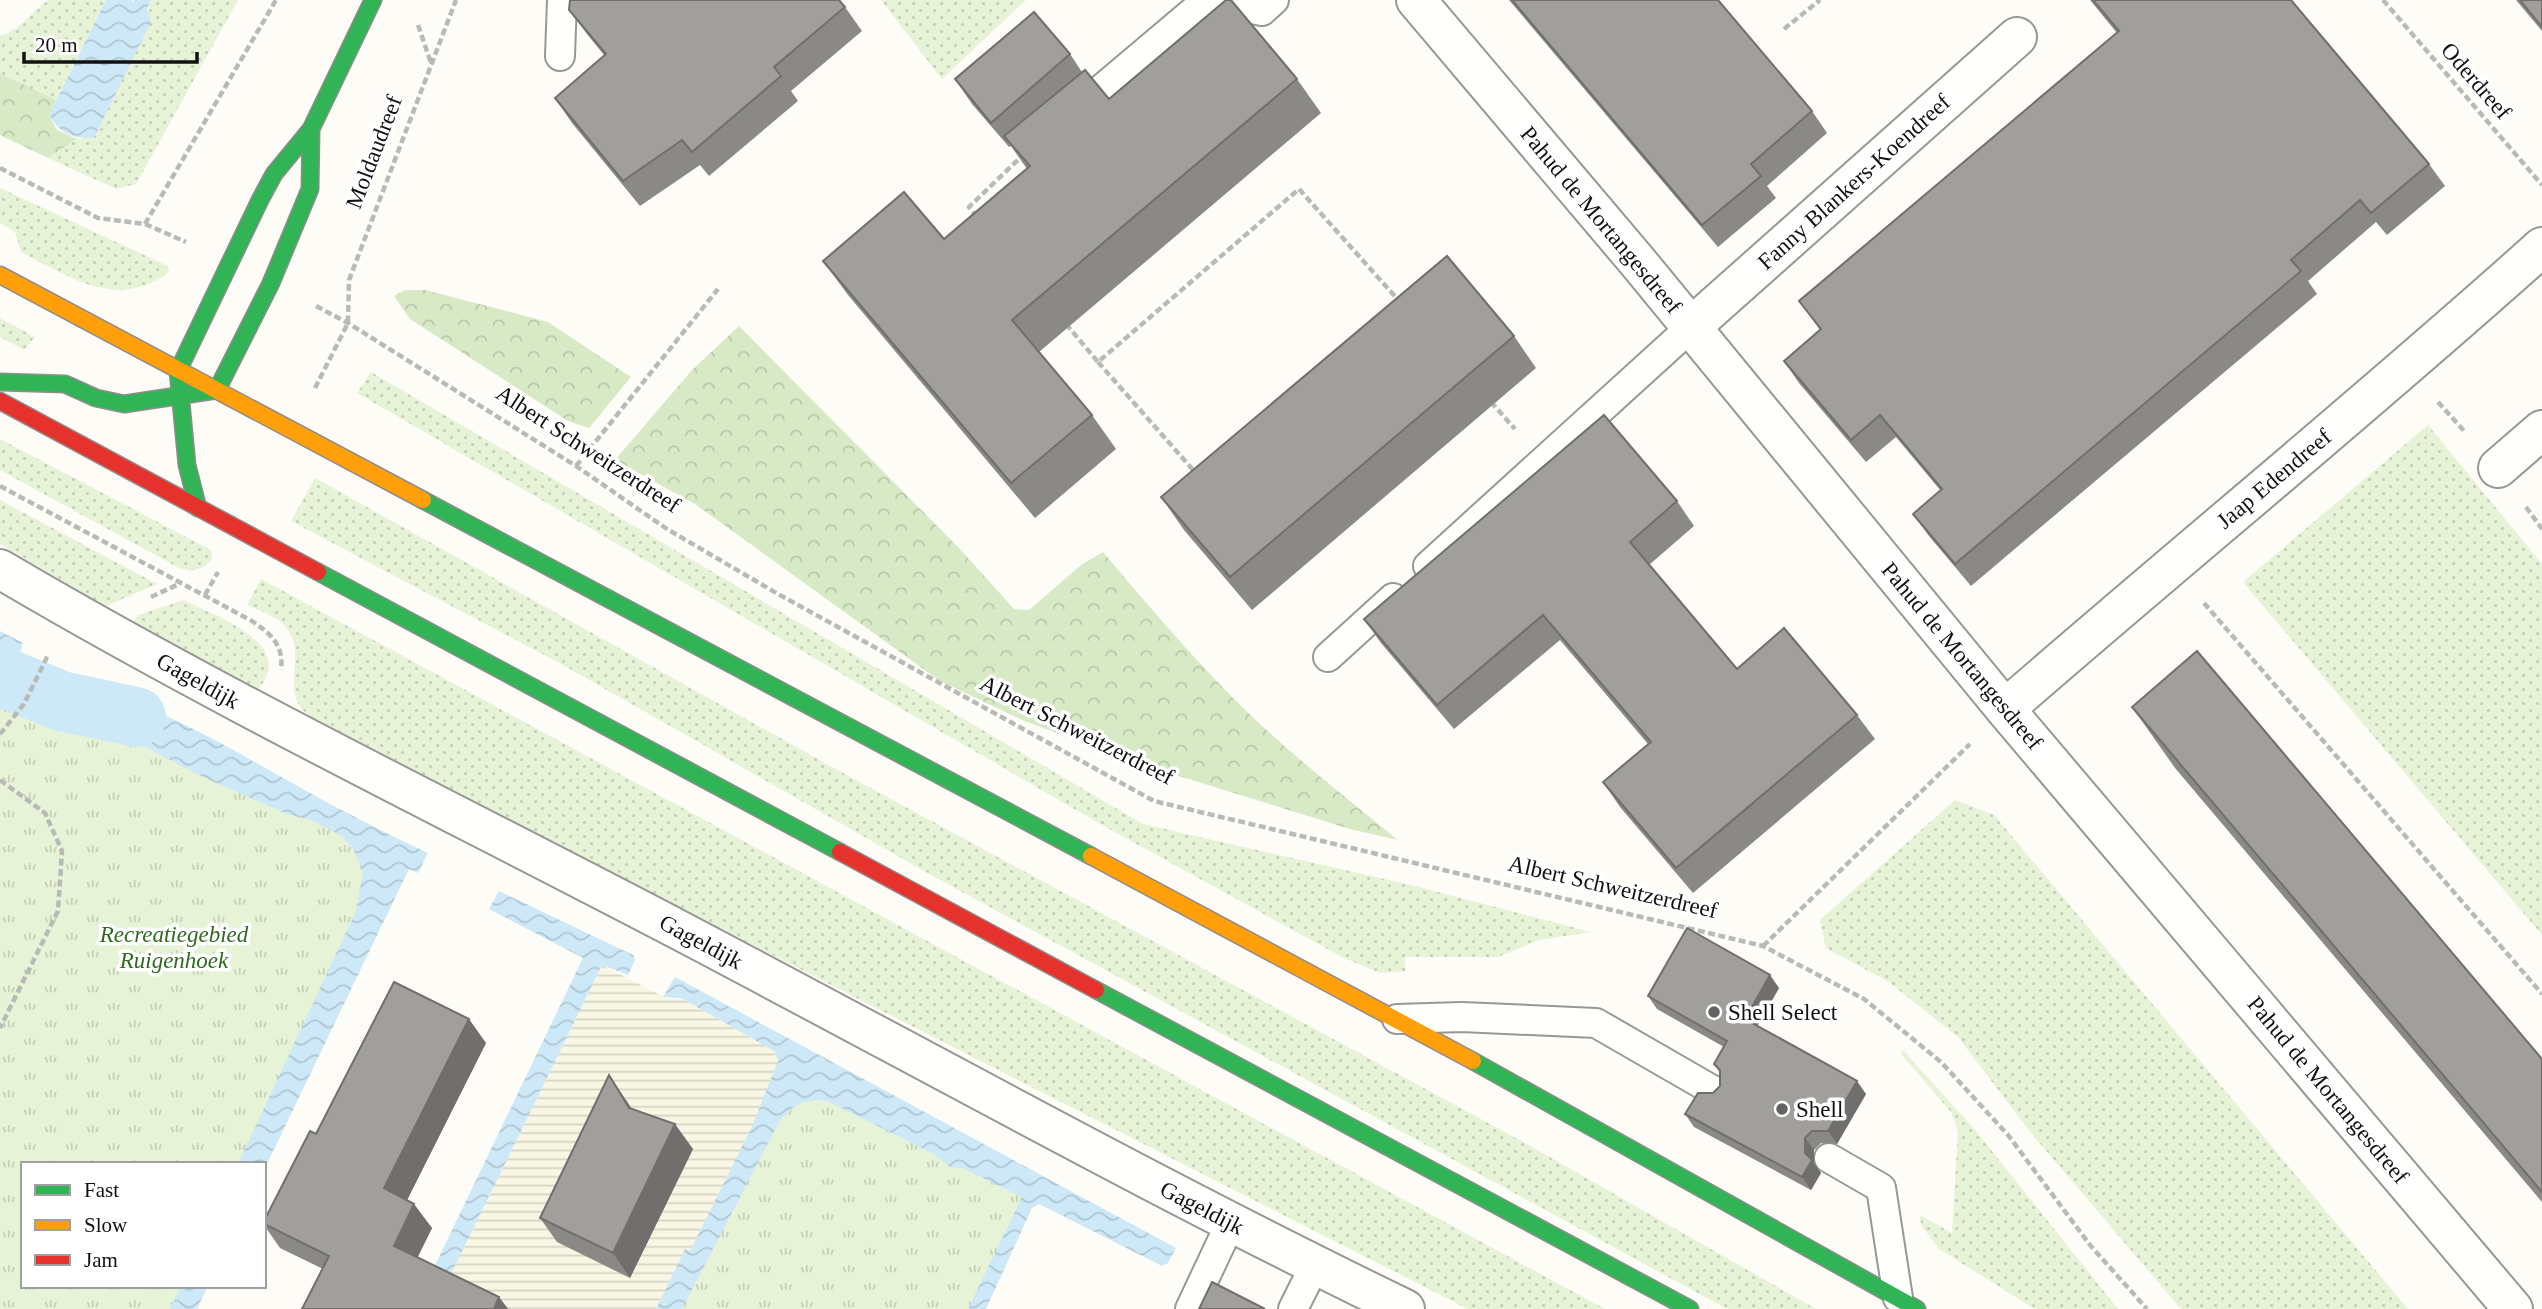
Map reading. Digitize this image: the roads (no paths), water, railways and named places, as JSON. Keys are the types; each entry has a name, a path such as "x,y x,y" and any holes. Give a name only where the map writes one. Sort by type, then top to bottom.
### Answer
{"main road":[{"name":"Moldaudreef","path":"198,508 187,464 178,371 228,263 274,174 311,129 373,0"},
{"name":"Moldaudreef","path":"217,390 271,283 310,189 311,129"},
{"path":"0,275 1397,1019 1907,1303"},
{"path":"0,382 65,384 96,398 124,404 179,398 217,390"},
{"path":"0,401 1690,1309"}],"street":[{"name":"Pahud de Mortangesdreef","path":"1416,0 1691,327 2005,709 2513,1309"},
{"name":"Fanny Blankers-Koendreef","path":"1691,327 2017,37"},
{"name":"Jaap Edendreef","path":"2005,709 2171,564 2407,368 2542,247"},
{"path":"2498,468 2542,430"},
{"name":"Gageldijk","path":"0,569 262,716 685,933 1231,1222 1405,1309"}],"lane":[{"path":"560,56 562,0"},
{"path":"1023,155 1207,0 1262,11 1274,0"},
{"path":"1328,657 1691,327"},
{"path":"1397,1019 1462,1017 1595,1023 1714,1091"},
{"path":"1829,1158 1881,1188 1907,1303"},
{"path":"1191,1309 1231,1222"},
{"path":"1293,1309 1315,1265"}],"water":[{"path":"106,0 132,0 132,3 134,0 151,0 147,9 151,22 94,138 80,138 63,131 49,115"},
{"path":"0,631 23,643 15,671 3,695 0,694"},
{"path":"60,683 93,690 153,710 237,752 377,829 428,853 418,873 409,869 266,1166 266,1162 239,1162 356,911 363,871 353,849 342,836 311,820 287,814 205,778 143,746 53,709"},
{"path":"499,891 633,955 635,960 628,975 602,965 434,1309 414,1309 583,958 489,909"},
{"path":"675,977 1176,1248 1168,1263 1162,1266 1039,1204 1032,1208 986,1309 968,1309 1022,1197 962,1168 950,1167 932,1153 827,1101 812,1100 795,1107 779,1122 682,1309 656,1309 685,1249 690,1251 752,1126 778,1061 774,1051 681,998 663,997"},
{"path":"180,1288 207,1288 197,1309 170,1309"}],"waterway":[{"path":"0,676 61,701 136,717"}],"place":[{"name":"Shell Select","path":"1714,1012"},
{"name":"Shell","path":"1782,1109"}],"park label":[{"name":"Recreatiegebied Ruigenhoek","path":"174,947"}]}
